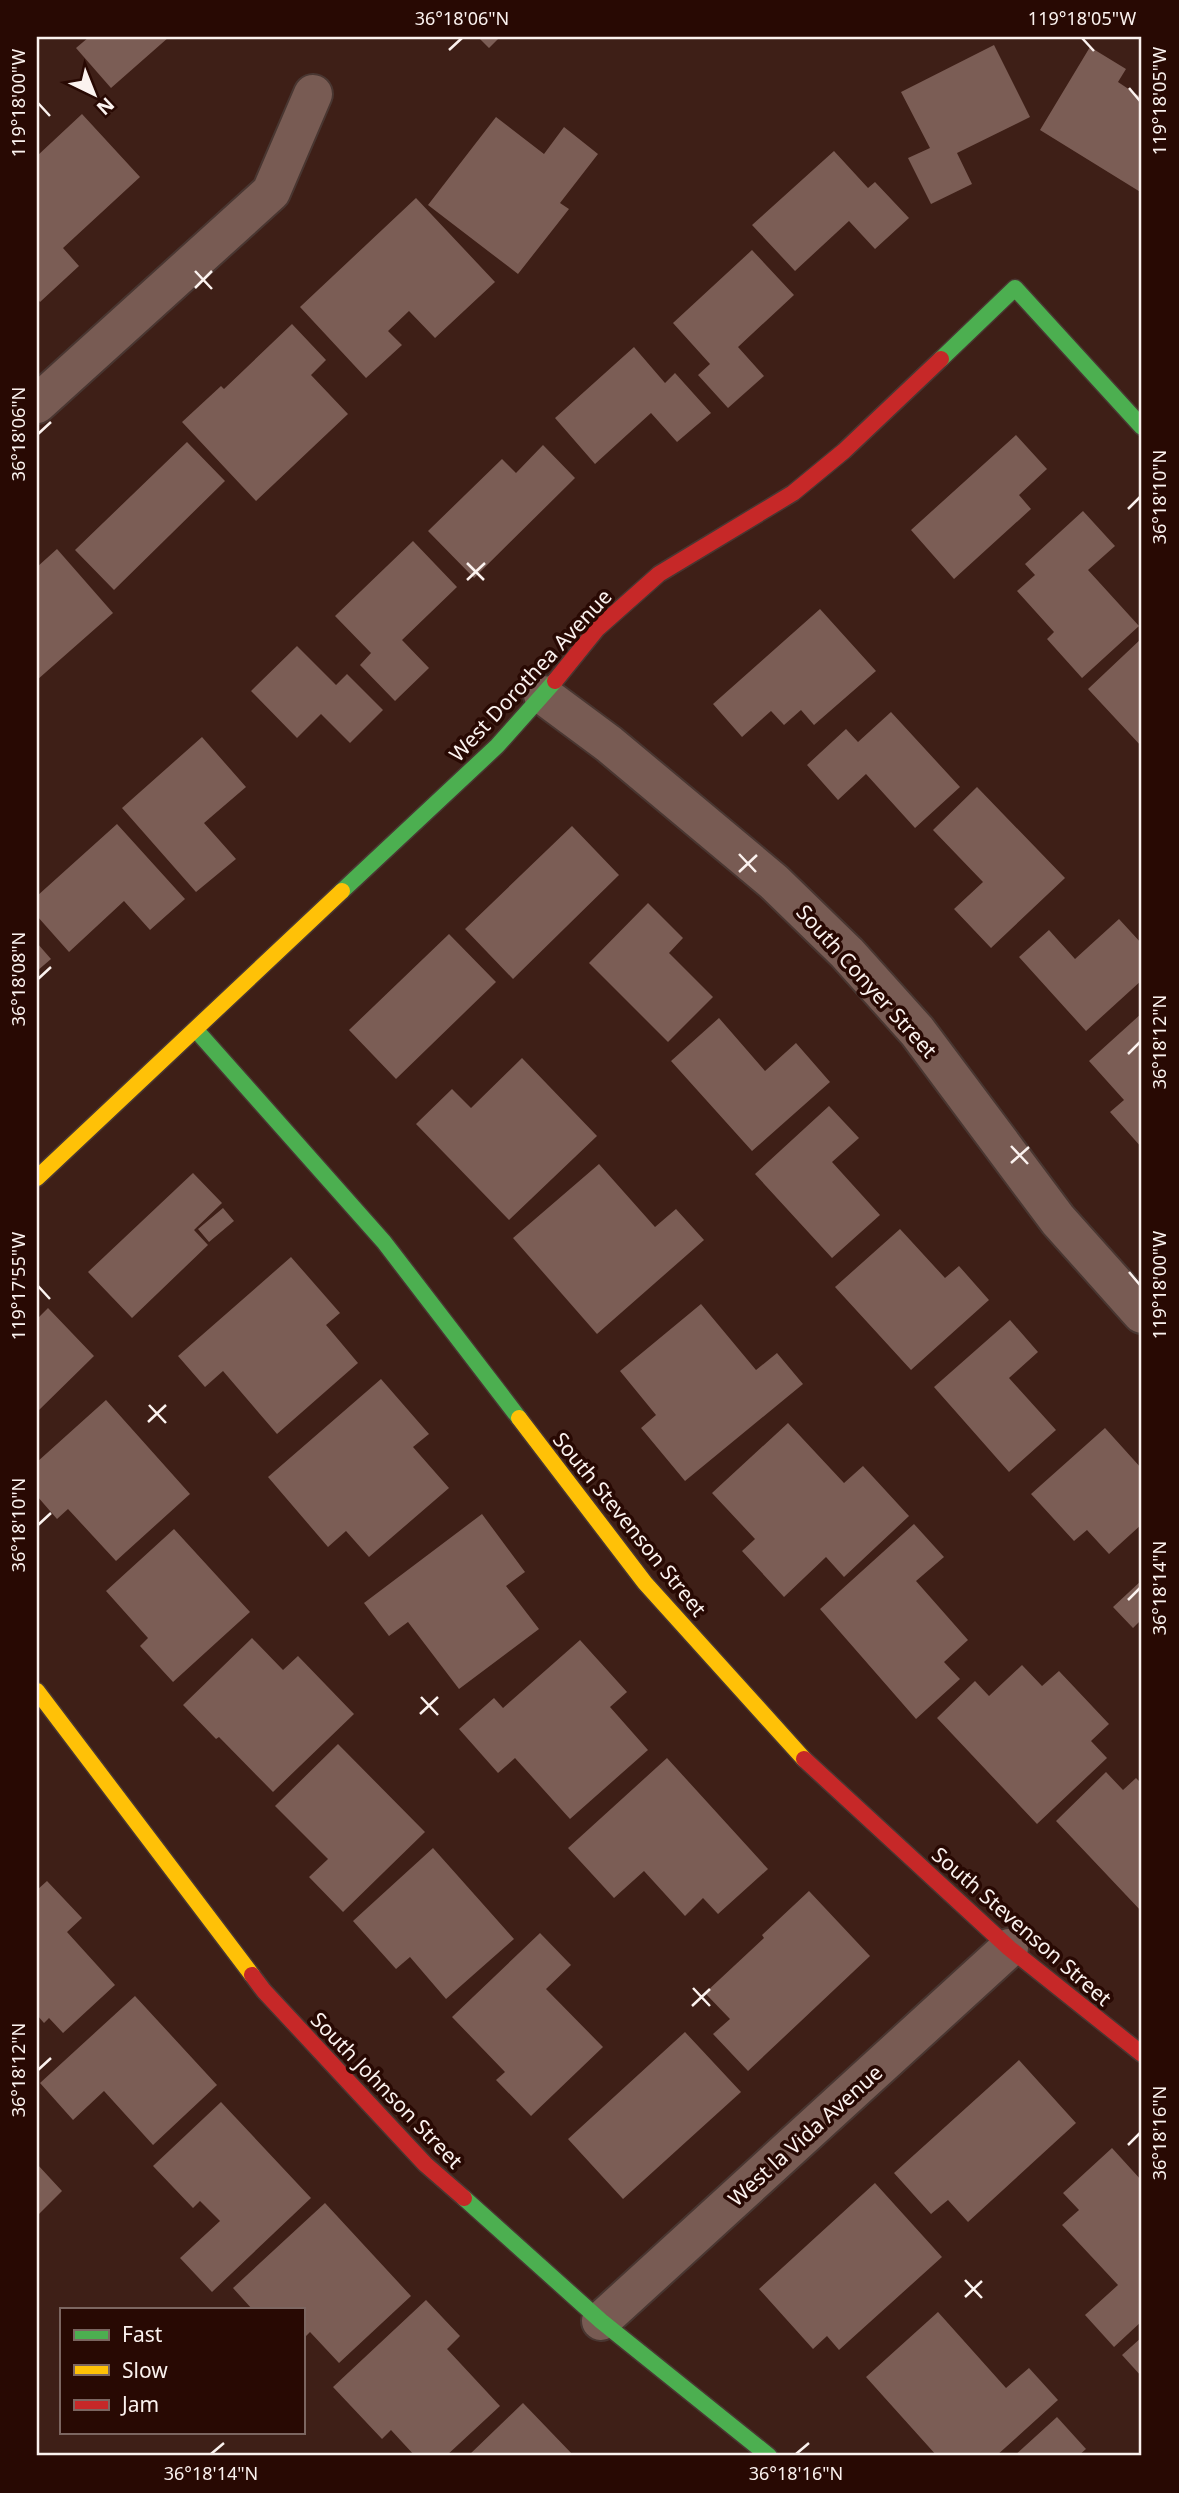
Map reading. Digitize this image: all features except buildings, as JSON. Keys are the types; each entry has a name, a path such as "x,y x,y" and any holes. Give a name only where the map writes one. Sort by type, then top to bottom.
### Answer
{"street":[{"path":"37,404 271,192 313,94"},
{"name":"West Dorothea Avenue","path":"37,1178 497,746 544,695 597,629 659,573 793,493 844,451 1015,288 1142,427"},
{"name":"South Conyer Street","path":"544,695 609,744 774,882 847,953 917,1031 1058,1220 1142,1314"},
{"name":"South Stevenson Street","path":"196,1030 384,1241 645,1583 812,1768 1009,1948 1142,2054"},
{"name":"South Johnson Street","path":"37,1691 264,1991 425,2164 601,2321 769,2456"},
{"name":"West la Vida Avenue","path":"601,2321 1009,1948"}],"traffic: fast":[{"path":"941,359 1015,288 1142,427"},
{"path":"342,891 497,746 555,681"},
{"path":"196,1030 384,1242 519,1418"},
{"path":"464,2198 601,2321 769,2456"}],"traffic: slow":[{"path":"37,1178 342,891"},
{"path":"519,1418 645,1583 804,1759"},
{"path":"37,1691 252,1975"}],"traffic: jam":[{"path":"555,681 597,629 659,574 793,493 844,451 941,359"},
{"path":"804,1759 1009,1948 1142,2054"},
{"path":"252,1975 425,2164 464,2198"}]}
